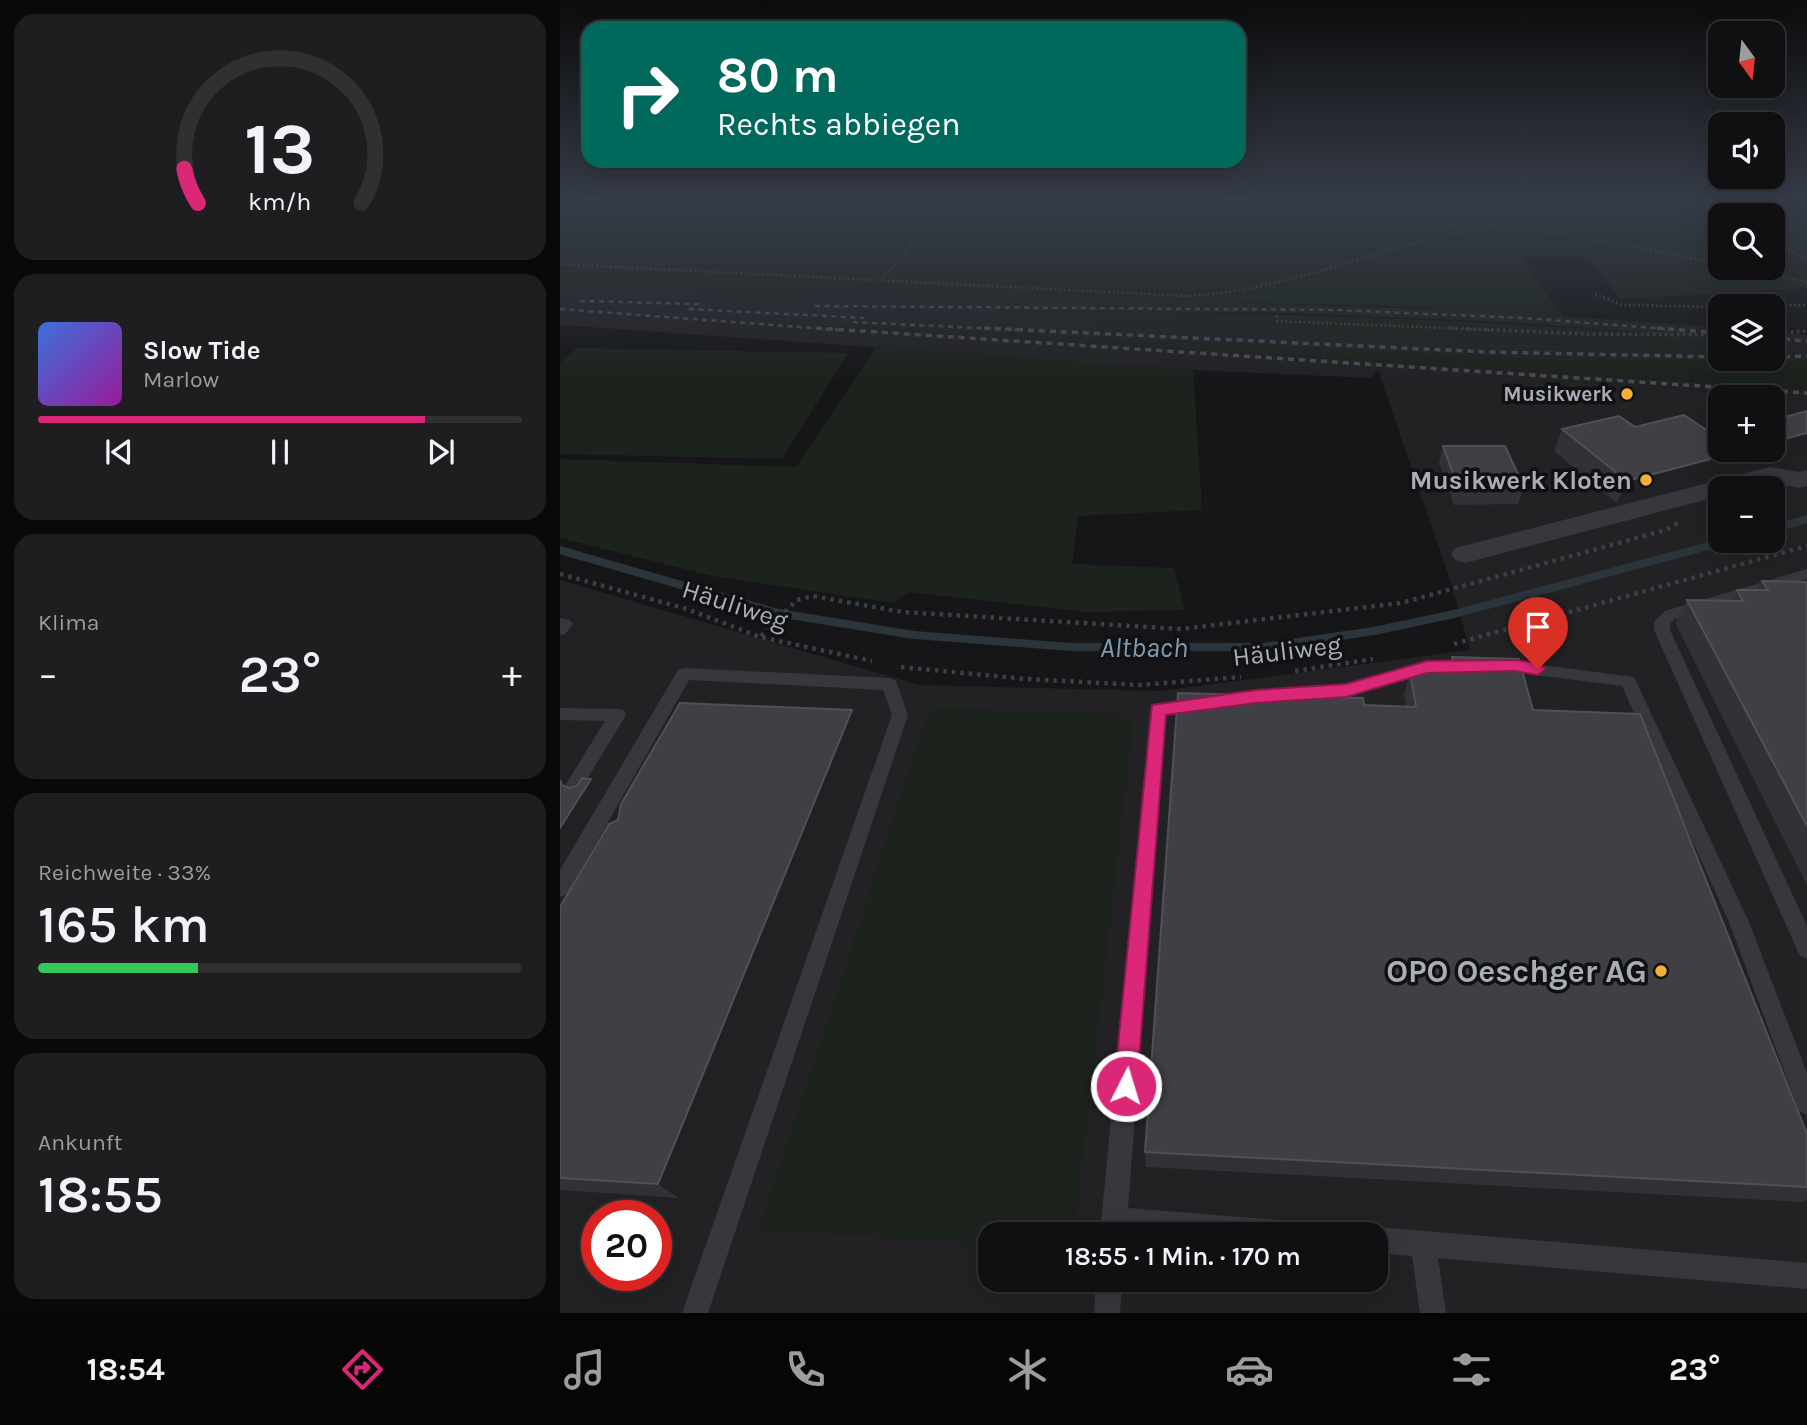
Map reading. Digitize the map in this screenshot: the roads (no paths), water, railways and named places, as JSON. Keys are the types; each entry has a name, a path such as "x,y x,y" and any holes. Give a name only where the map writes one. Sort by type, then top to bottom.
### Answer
{"street":[{"path":"1465,554 1770,475 1805,483"}],"lane":[{"path":"1807,574 1670,615 1662,622 1662,630 1807,949"},
{"path":"560,623 565,624 560,630"},
{"path":"1113,1222 1158,710 1226,701 1346,691 1427,667 1515,666 1628,681 1739,922 1807,1103"},
{"path":"560,888 684,674 889,684 900,715 695,1313"},
{"path":"560,714 618,715 575,784"},
{"path":"626,809 676,723 656,722"},
{"path":"1388,1241 1807,1276"},
{"path":"1423,1244 1433,1313"},
{"path":"1107,1313 1108,1292"}],"waterway":[{"name":"Altbach","path":"1785,525 1807,519"},
{"name":"Altbach","path":"560,550 778,613 914,635 1070,647 1264,647 1374,631 1454,614 1708,546"}],"railway":[{"path":"580,301 699,304"},
{"path":"815,306 1336,310 1524,318 1680,330"},
{"path":"560,309 839,330"},
{"path":"689,309 864,318"},
{"path":"853,322 1021,330"},
{"path":"816,328 1807,393"},
{"path":"984,328 1487,352 1708,357"},
{"path":"1657,328 1708,332"},
{"path":"1785,339 1807,341"},
{"path":"1785,357 1807,356"}],"place":[{"name":"Musikwerk","path":"1627,394"},
{"name":"Musikwerk Kloten","path":"1646,480"},
{"name":"OPO Oeschger AG","path":"1661,971"}]}
